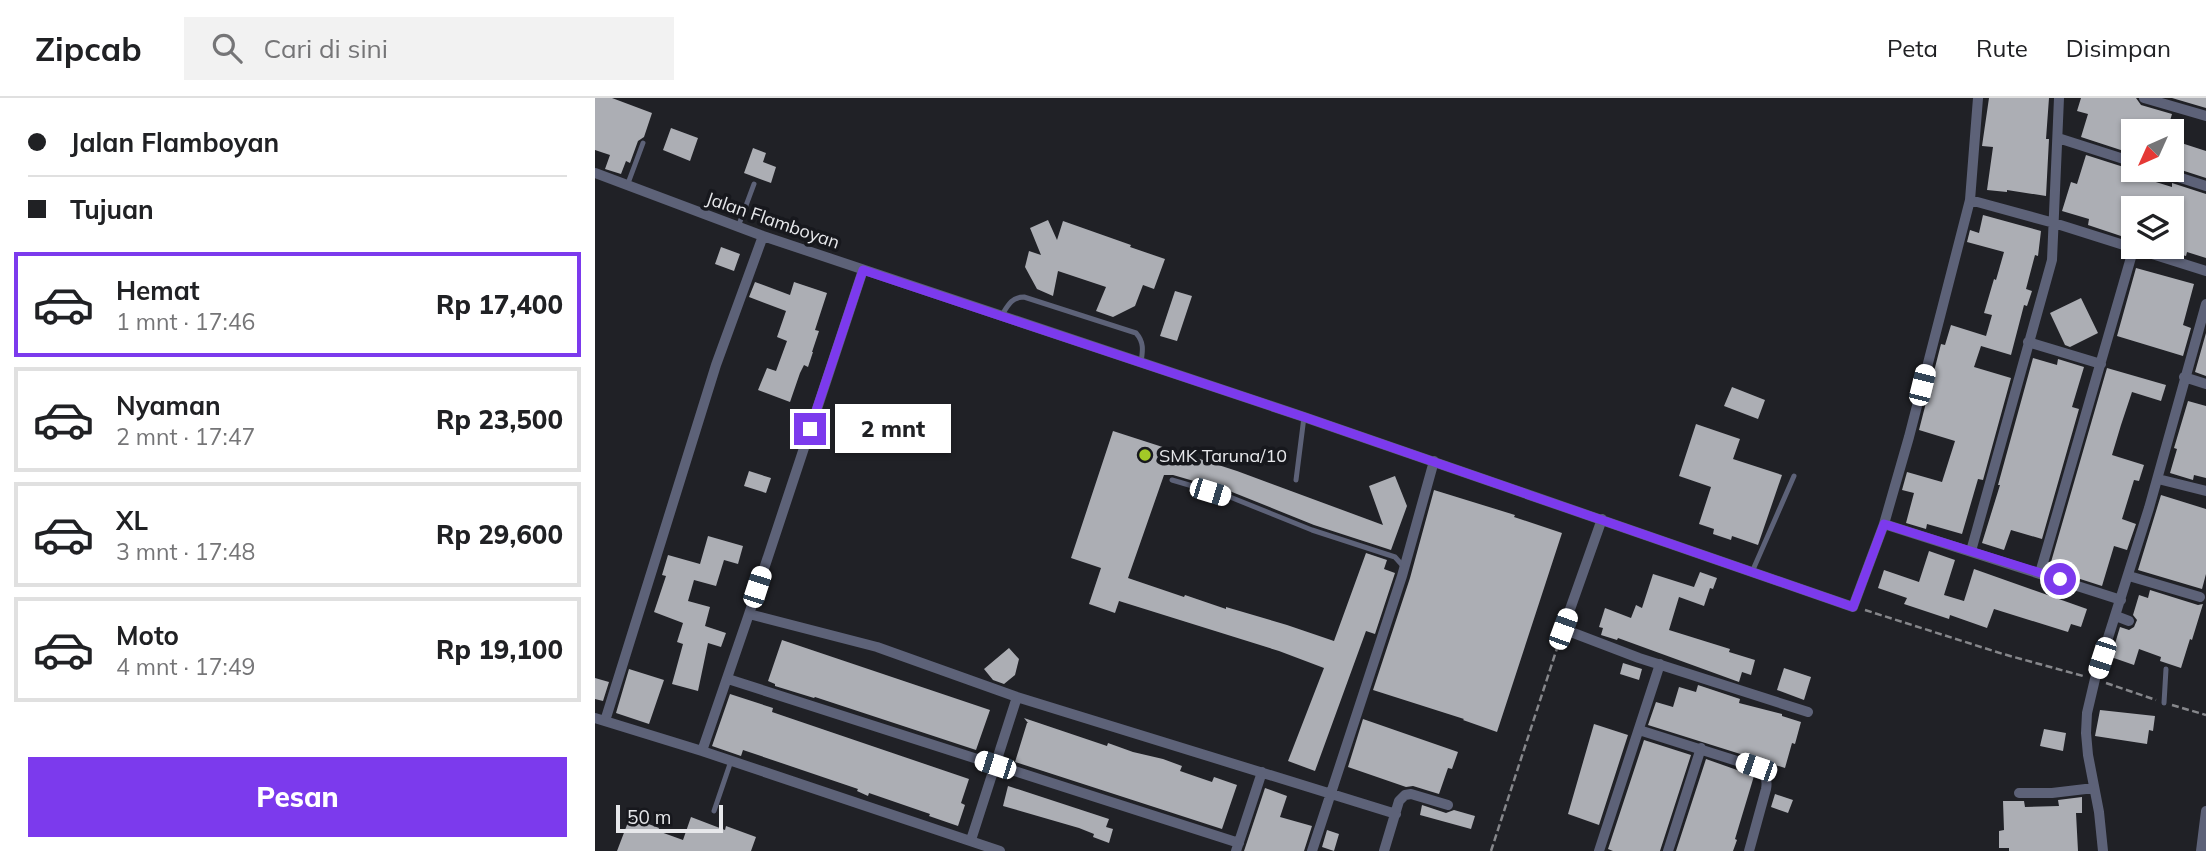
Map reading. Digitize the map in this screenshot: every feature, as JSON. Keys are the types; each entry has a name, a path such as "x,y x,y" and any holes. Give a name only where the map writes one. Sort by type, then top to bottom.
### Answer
{"street":[{"path":"1853,607 1884,524 1909,438 1970,200 1978,98"},
{"path":"1971,551 2052,260 2059,98"},
{"path":"2144,98 2206,117"},
{"path":"2059,138 2121,158"},
{"name":"Jalan Flamboyan","path":"595,173 763,236 1434,461 1853,607"},
{"path":"2184,179 2206,186"},
{"path":"1970,200 2121,243"},
{"path":"763,236 716,365 600,720 702,751 1000,851"},
{"path":"2040,573 2131,259"},
{"path":"2170,259 2206,271"},
{"path":"702,751 863,270"},
{"path":"2103,851 2086,733 2087,713 2095,679 2158,479 2206,304"},
{"path":"2028,342 2101,364"},
{"path":"2184,377 2206,384"},
{"path":"1312,851 1402,576 1434,461"},
{"path":"2158,479 2206,491"},
{"path":"1602,519 1563,629 1808,712"},
{"path":"1884,524 2121,600"},
{"path":"2129,576 2200,597"},
{"path":"748,614 877,647 1017,697 1396,814"},
{"path":"2116,616 2129,621"},
{"path":"1599,851 1660,664"},
{"path":"728,679 1238,847 1262,772"},
{"path":"971,840 1017,697"},
{"path":"1639,730 1756,767 1765,776 1766,789 1749,851"},
{"path":"1668,851 1701,748"},
{"path":"2019,793 2052,793 2094,788"},
{"path":"1384,851 1399,801 1405,795 1411,794 1448,805"},
{"path":"2201,851 2206,811"}],"lane":[{"path":"627,186 643,143"},
{"path":"738,227 754,184"},
{"path":"1002,315 1010,302 1024,297 1136,333 1142,339 1142,362"},
{"path":"1296,480 1304,417"},
{"path":"1752,572 1794,476"},
{"path":"1172,480 1230,497 1313,530 1395,558 1403,566 1402,576"},
{"path":"2164,703 2167,669"},
{"path":"714,811 731,761"}],"path":[{"path":"1853,607 2206,715"},
{"path":"1491,851 1563,629"}],"building":[{"path":"595,98 612,98 652,113 644,137 638,141 630,163 626,161 621,174 605,169 610,155 595,150"},
{"path":"1989,98 2049,98 2046,196 1987,190 1993,147 1982,146"},
{"path":"2081,98 2136,98 2141,105 2172,114 2171,119 2121,119 2121,150 2081,137 2088,114 2077,111"},
{"path":"2172,98 2206,98 2206,108"},
{"path":"671,128 698,138 690,161 663,150"},
{"path":"2184,144 2206,151 2206,178 2184,171"},
{"path":"753,148 766,153 763,162 776,167 771,183 744,173"},
{"path":"2086,155 2121,166 2121,182 2156,182 2172,187 2172,183 2206,194 2206,258 2187,252 2184,255 2184,196 2121,196 2121,236 2088,225 2089,219 2062,211 2071,182 2077,184"},
{"path":"1983,215 2041,231 2038,256 2035,255 2026,289 2032,291 2027,306 2024,305 2011,355 1981,346 1974,367 2011,378 1983,480 1978,479 1962,534 1927,524 1926,529 1906,523 1914,493 1902,490 1907,472 1942,482 1955,441 1919,430 1941,344 1945,345 1951,325 1986,336 1992,315 1984,313 2004,252 1967,242 1970,230 1979,233"},
{"path":"1048,220 1057,240 1063,221 1165,259 1154,289 1143,285 1135,306 1113,317 1096,311 1106,287 1058,271 1053,296 1037,289 1025,267 1029,251 1041,255 1030,228"},
{"path":"721,247 740,254 734,271 715,264"},
{"path":"2136,268 2194,284 2183,325 2191,328 2183,356 2117,336"},
{"path":"755,282 790,295 794,282 827,293 815,330 819,331 808,367 804,365 790,402 758,390 767,368 776,371 787,341 777,337 786,311 749,297"},
{"path":"1175,291 1192,296 1177,341 1160,336"},
{"path":"2081,298 2098,333 2070,347 2065,345 2050,313"},
{"path":"2206,333 2206,376 2195,372"},
{"path":"2033,358 2057,365 2058,359 2084,367 2072,407 2079,409 2042,539 2011,530 2004,550 1982,543"},
{"path":"2107,368 2166,385 2161,401 2132,392 2121,425 2112,455 2144,465 2139,481 2134,480 2122,519 2136,524 2127,550 2114,546 2102,586 2049,569"},
{"path":"1732,387 1765,400 1758,419 1724,406"},
{"path":"2188,401 2206,406 2206,478 2194,475 2193,480 2170,473 2177,449 2174,448"},
{"path":"1696,424 1740,439 1733,459 1782,475 1758,545 1732,536 1731,540 1713,534 1714,529 1699,524 1711,487 1679,476"},
{"path":"1113,431 1237,471 1383,525 1369,486 1395,476 1407,506 1391,550 1314,525 1232,492 1173,475 1164,475 1128,578 1334,641 1366,553 1387,560 1384,569 1395,573 1375,634 1366,631 1315,771 1288,761 1324,668 1279,651 1119,601 1115,613 1089,604 1101,568 1071,558"},
{"path":"749,471 771,478 766,493 744,486"},
{"path":"1434,490 1562,533 1497,732 1373,690 1410,578"},
{"path":"2161,495 2206,509 2206,574 2202,589 2138,570"},
{"path":"708,536 743,546 738,564 724,560 716,586 694,580 688,601 710,607 705,626 726,633 721,647 708,643 698,691 672,684 683,644 677,642 683,623 654,612 666,576 662,575 668,555 700,564"},
{"path":"1929,551 1955,560 1944,595 1964,601 1974,569 2087,609 2081,627 2071,624 2068,632 1994,609 1987,628 1950,615 1949,619 1904,604 1907,598 1878,588 1884,570 1919,582"},
{"path":"1700,572 1717,578 1713,589 1710,588 1704,606 1679,597 1669,630 1730,649 1729,652 1755,660 1751,675 1742,672 1739,682 1618,638 1617,640 1601,635 1603,628 1599,627 1605,608 1631,618 1636,605 1642,608 1653,574 1694,587"},
{"path":"2150,590 2198,605 2203,604 2181,668 2160,661 2161,657 2139,649 2134,665 2111,657 2120,627 2129,630 2134,627 2137,620 2133,615 2139,595 2148,598"},
{"path":"782,640 990,710 976,750 775,686 768,681"},
{"path":"1009,648 1019,659 1015,675 1004,684 993,680 984,669"},
{"path":"1623,663 1642,669 1639,680 1620,674"},
{"path":"1784,668 1811,677 1804,700 1777,690"},
{"path":"629,669 664,680 649,724 616,713"},
{"path":"595,678 609,682 603,701 595,699"},
{"path":"1698,685 1740,699 1739,703 1801,722 1785,768 1648,725 1656,702 1673,707 1679,687 1696,692"},
{"path":"730,694 773,708 772,712 969,779 961,803 965,805 958,826 743,750 741,756 712,746"},
{"path":"2100,710 2155,716 2153,731 2149,730 2147,744 2095,736"},
{"path":"1024,718 1107,746 1108,743 1163,759 1182,766 1180,771 1212,782 1214,777 1237,785 1222,829 1015,762 1028,723"},
{"path":"1363,719 1458,752 1452,769 1448,768 1439,794 1413,786 1406,787 1348,767"},
{"path":"1594,724 1628,735 1599,825 1568,814"},
{"path":"2044,729 2066,733 2063,751 2040,746"},
{"path":"1644,740 1691,755 1660,851 1613,851 1608,849"},
{"path":"1706,759 1754,776 1735,839 1737,840 1733,851 1676,851"},
{"path":"1008,786 1109,819 1106,827 1113,829 1109,843 1079,828 1003,806"},
{"path":"1265,788 1287,796 1280,817 1312,826 1304,851 1244,851"},
{"path":"1775,794 1793,800 1788,813 1771,807"},
{"path":"2082,797 2082,813 2076,813 2078,851 2009,851 2009,848 1999,848 1999,831 2004,830 2003,801 2024,801 2025,807 2059,806 2058,800"},
{"path":"1422,805 1446,813 1454,810 1475,816 1471,829 1420,815"},
{"path":"630,817 683,840 691,817 725,830 726,826 756,837 751,851 617,851"},
{"path":"1327,830 1339,834 1334,851 1322,847"}],"place":[{"name":"SMK Taruna/10","path":"1145,455"}],"route":[{"path":"810,429 863,270 1304,417 1853,607 1884,524 2060,579"}]}
